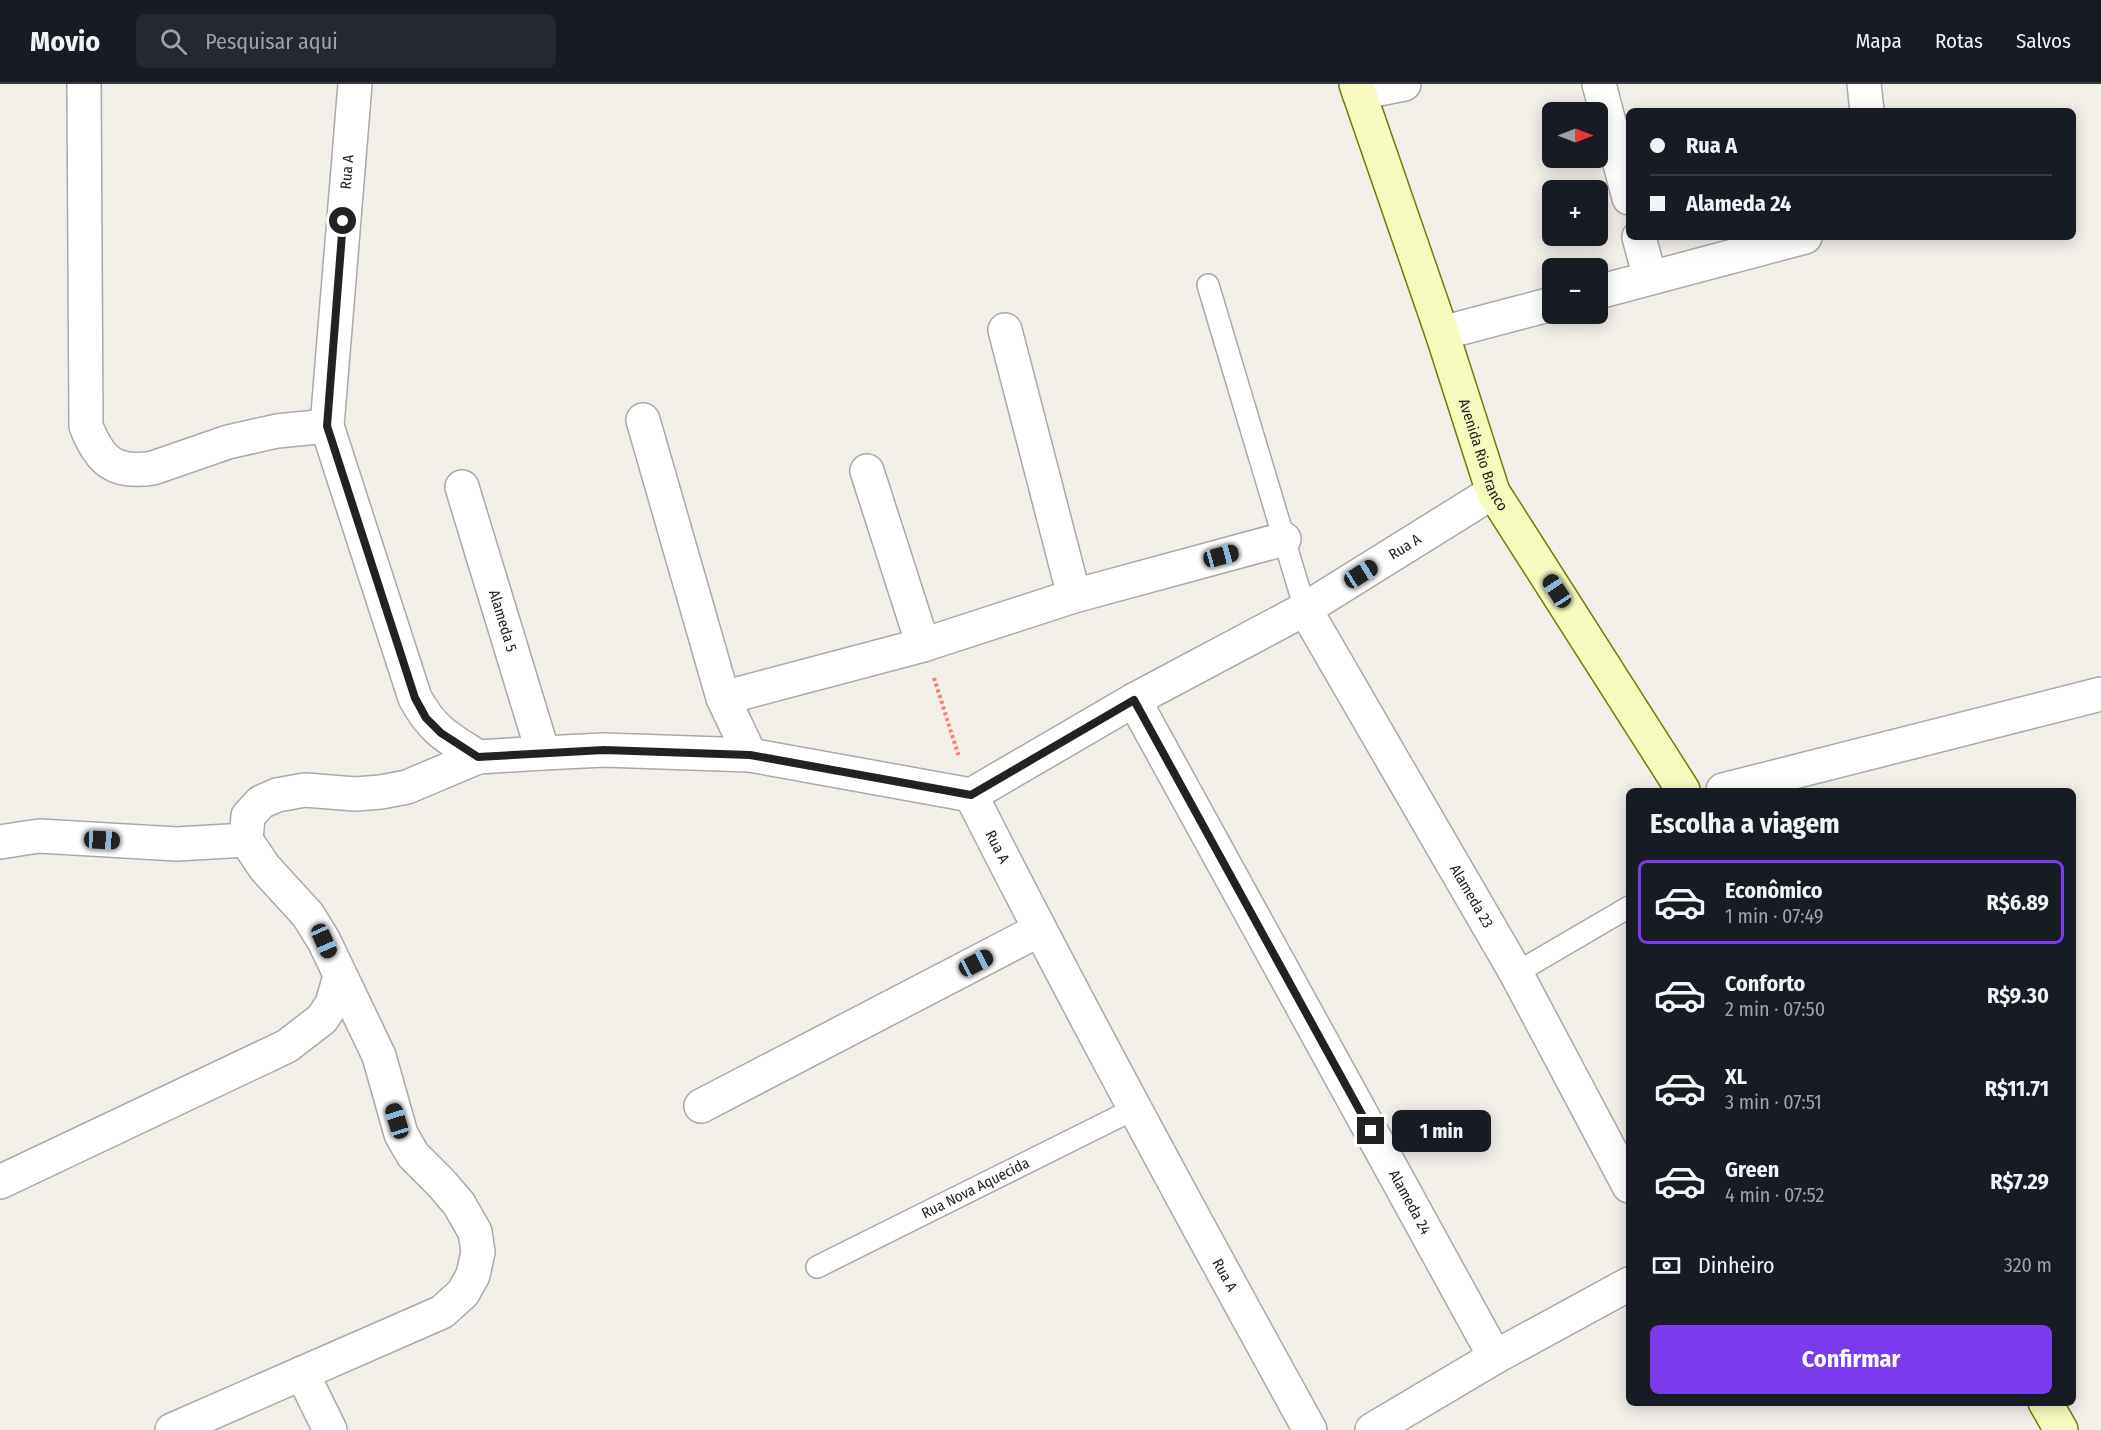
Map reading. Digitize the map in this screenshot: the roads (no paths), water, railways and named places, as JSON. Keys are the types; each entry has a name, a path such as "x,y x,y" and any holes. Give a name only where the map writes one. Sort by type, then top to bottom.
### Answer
{"street":[{"path":"84,84 86,426 92,441 116,468 142,470 228,442 277,431 327,426"},
{"name":"Rua A","path":"355,84 327,426 415,698 426,718 441,733 478,757"},
{"path":"1357,89 1404,84"},
{"path":"1599,84 1626,187"},
{"path":"1864,84 1868,108"},
{"name":"Avenida Rio Branco","path":"1357,89 1442,333 1493,492 1682,788"},
{"path":"1640,240 1650,278"},
{"path":"1608,289 1794,240"},
{"path":"1442,333 1542,307"},
{"path":"1005,330 1074,596"},
{"path":"643,420 723,698 750,755"},
{"path":"867,471 923,645"},
{"name":"Alameda 5","path":"462,488 543,753"},
{"name":"Rua A","path":"1310,1430 1134,1109 1039,930 971,795 1134,700 1305,609 1493,492"},
{"path":"723,698 923,645 1074,596 1284,539"},
{"name":"Alameda 23","path":"1305,609 1516,973 1626,1180"},
{"path":"1731,788 2101,694"},
{"name":"Alameda 24","path":"1134,700 1495,1357"},
{"path":"172,1430 442,1312 463,1293 473,1275 478,1252 475,1232 459,1204 413,1155 401,1134 379,1056 324,941 308,915 265,868 246,840 248,816 261,801 277,795 305,790 355,794 407,787 478,757 604,750 750,755 971,795"},
{"path":"0,842 39,836 177,844 246,840"},
{"path":"701,1106 1039,930"},
{"path":"0,1182 287,1046 322,1019 332,1004 340,976"},
{"path":"1372,1430 1495,1357 1626,1286"},
{"path":"302,1373 330,1430"},
{"path":"2048,1406 2061,1430"}],"lane":[{"path":"1208,285 1305,609"},
{"path":"1516,973 1626,909"},
{"name":"Rua Nova Aquecida","path":"817,1267 1134,1109"}]}
